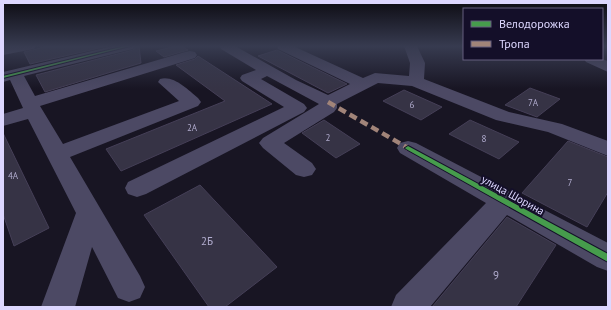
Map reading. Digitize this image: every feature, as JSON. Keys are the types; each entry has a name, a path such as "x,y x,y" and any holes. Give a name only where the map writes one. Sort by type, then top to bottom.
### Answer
{"street":[{"path":"69,60 9,75 32,107 129,287"},
{"path":"3,120 32,107 173,60"},
{"path":"137,188 298,108 248,78 266,60"},
{"path":"278,60 290,83 328,102"},
{"path":"295,60 363,84"},
{"path":"415,81 419,72 417,60"},
{"path":"594,60 608,67"},
{"path":"328,102 375,78 415,81 503,116 555,128 608,149"},
{"path":"57,154 192,102 166,82"},
{"path":"304,169 270,143 328,108 328,102"},
{"name":"улица Шорина","path":"408,148 608,258"},
{"path":"408,307 504,201"},
{"path":"58,307 89,213"}],"building":[{"path":"28,60 45,60 30,64"},
{"path":"92,60 141,60 141,63 45,92 36,75"},
{"path":"190,60 205,60 272,104 121,171 106,149 225,101 176,65"},
{"path":"266,60 299,60 347,84 328,93"},
{"path":"530,88 560,99 537,117 505,105"},
{"path":"404,90 442,107 421,120 383,101"},
{"path":"324,120 360,144 336,158 302,133"},
{"path":"470,120 519,142 499,159 449,134"},
{"path":"3,133 49,228 14,246 3,214"},
{"path":"568,141 608,157 608,192 587,227 522,193"},
{"path":"200,185 277,267 225,307 209,307 144,215"},
{"path":"507,217 556,245 516,307 432,307"}],"marked path":[{"path":"328,102 408,148"}],"cycle path":[{"path":"3,77 70,60"},
{"path":"408,148 608,258"}]}
